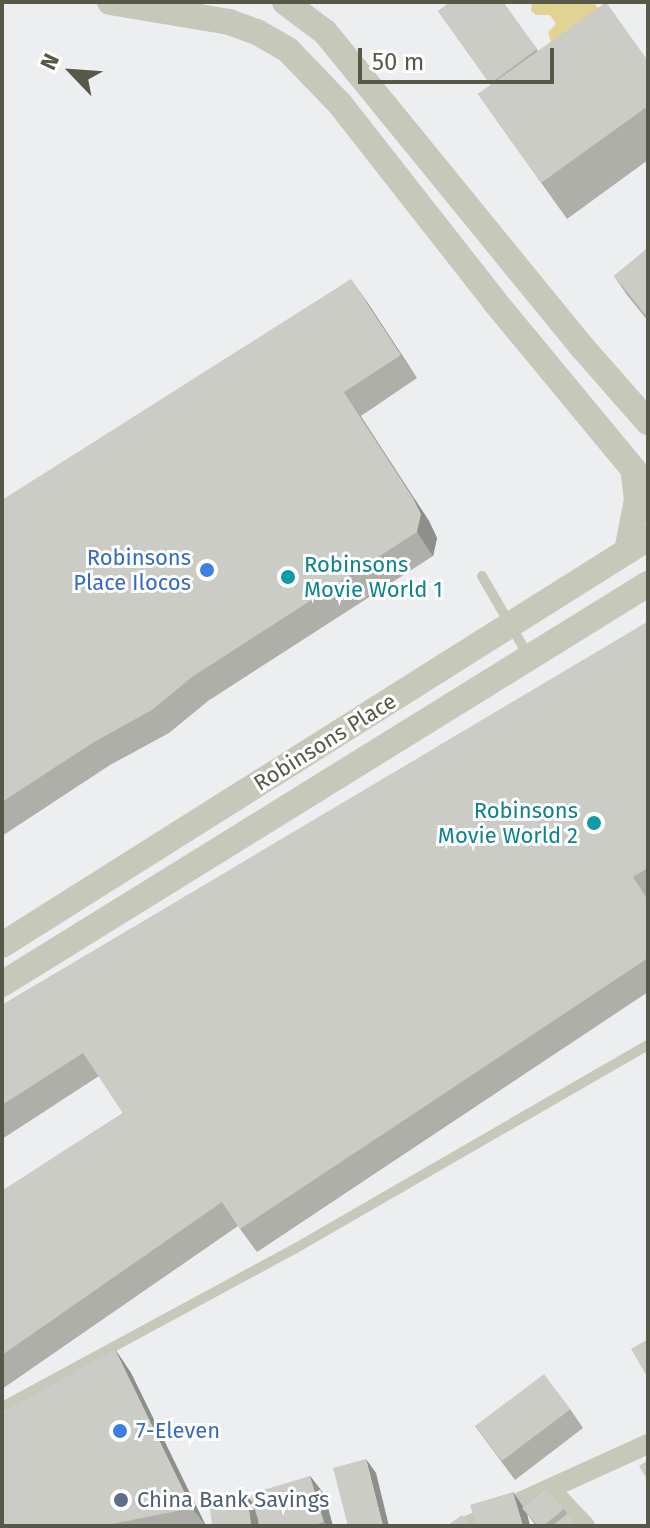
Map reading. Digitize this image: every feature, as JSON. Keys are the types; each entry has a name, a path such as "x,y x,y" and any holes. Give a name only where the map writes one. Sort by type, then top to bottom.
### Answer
{"street":[{"path":"110,2 229,22 257,32 288,50 340,104 495,302 640,478 638,545"},
{"path":"285,2 325,32 524,277 648,422"},
{"path":"495,302 524,277"},
{"name":"Robinsons Place","path":"2,945 638,545"},
{"name":"Robinsons Place","path":"2,984 645,588"},
{"path":"467,1526 648,1444"},
{"path":"550,1489 585,1526"}],"lane":[{"path":"482,576 529,657"},
{"path":"2,1407 648,1045"}],"shaded area":[{"path":"532,2 593,2 616,29 551,43 548,32 556,24 550,15 536,15 531,11"}],"building":[{"path":"450,2 503,2 537,49 490,84 438,11"},
{"path":"606,2 648,61 648,106 541,183 478,94"},
{"path":"648,248 648,318 614,276"},
{"name":"Robinsons Place Ilocos","path":"351,279 401,355 344,392 413,498 421,514 417,532 192,677 152,710 94,742 2,802 2,500"},
{"path":"647,622 648,868 633,877 648,900 648,958 240,1229 222,1202 2,1355 2,1191 123,1113 83,1053 2,1105 2,1005"},
{"path":"648,1339 648,1378 631,1349"},
{"path":"115,1349 192,1508 102,1526 2,1526 2,1413"},
{"path":"544,1374 570,1409 502,1461 475,1426"},
{"path":"366,1459 383,1526 348,1526 333,1468"},
{"path":"648,1460 648,1481 639,1466"},
{"path":"310,1476 324,1522 311,1526 260,1526 250,1494"},
{"path":"546,1488 564,1509 543,1526 538,1526 522,1508"},
{"path":"513,1492 523,1526 477,1526 470,1505"},
{"path":"247,1495 251,1526 212,1526 209,1500"},
{"path":"568,1513 578,1526 552,1526"},
{"path":"462,1515 470,1526 447,1526"}],"place":[{"name":"Robinsons Place Ilocos","path":"207,570"},
{"name":"Robinsons Movie World 1","path":"288,577"},
{"name":"Robinsons Movie World 2","path":"594,823"},
{"name":"7-Eleven","path":"120,1431"},
{"name":"China Bank Savings","path":"121,1500"}]}
